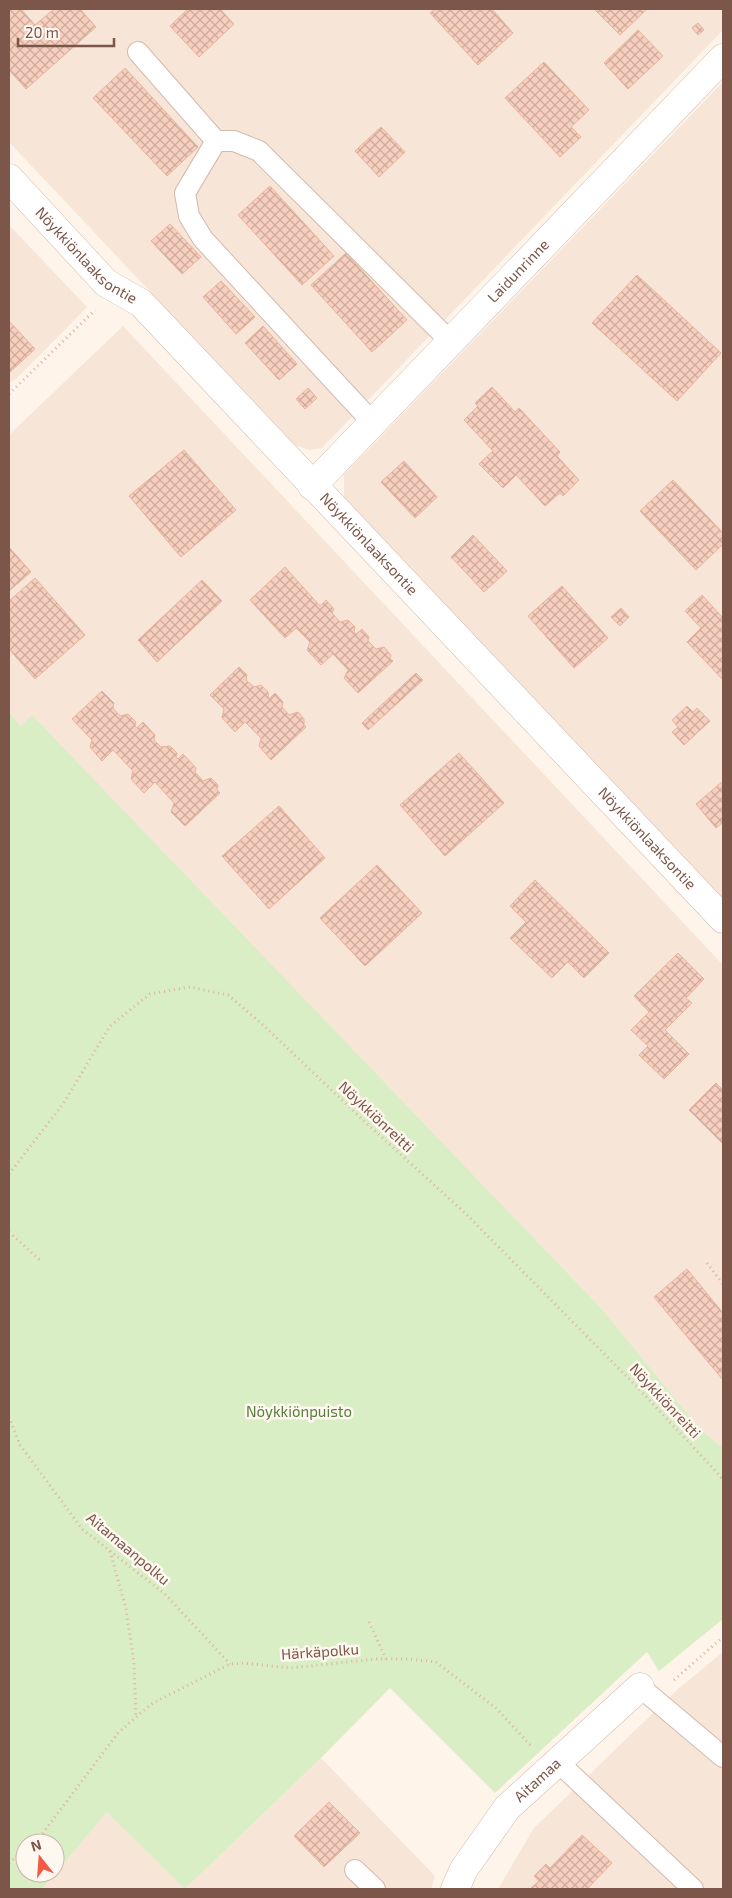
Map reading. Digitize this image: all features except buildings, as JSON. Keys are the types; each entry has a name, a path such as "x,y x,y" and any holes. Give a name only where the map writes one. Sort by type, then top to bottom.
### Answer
{"street":[{"name":"Laidunrinne","path":"312,486 723,58"},
{"name":"Nöykkiönlaaksontie","path":"9,178 106,283 141,303 312,486 723,918"},
{"name":"Aitamaa","path":"455,1889 464,1869 507,1808 640,1687"}],"lane":[{"path":"138,52 216,141 234,141 259,151 451,342"},
{"path":"216,141 185,193 189,216 203,239 373,423"},
{"path":"640,1687 723,1757"},
{"path":"555,1765 693,1889"},
{"path":"355,1870 375,1889"}],"path":[{"path":"9,394 88,318 100,304"},
{"name":"Nöykkiönreitti","path":"9,1174 64,1104 110,1026 150,994 190,987 228,995 262,1024 466,1214 638,1388 723,1479"},
{"path":"9,1232 40,1261"},
{"path":"707,1263 723,1284"},
{"name":"Aitamaanpolku","path":"9,1417 20,1445 82,1529 165,1594 230,1664"},
{"path":"110,1551 126,1609 133,1654 136,1717"},
{"path":"369,1622 386,1659"},
{"path":"640,1687 667,1686 723,1637"},
{"name":"Härkäpolku","path":"42,1833 118,1733 153,1702 230,1664 243,1663 290,1668 386,1659 436,1662 497,1710 555,1765"}],"shaded area":[{"path":"9,9 723,9 723,30 322,448 309,450 295,445 9,142"},
{"path":"723,82 723,900 344,502 344,475"},
{"path":"9,225 87,307 16,379 9,383"},
{"path":"123,326 723,965 723,1448 702,1431 601,1308 32,716 21,726 9,712 9,435"},
{"path":"723,1652 723,1889 498,1889 534,1828 678,1689"},
{"path":"321,1758 435,1876 431,1889 185,1889"},
{"path":"107,1811 185,1889 42,1889 47,1883 65,1883 65,1861"}],"green space":[{"name":"Nöykkiönpuisto","path":"9,712 21,726 32,715 601,1308 702,1431 723,1448 723,1619 659,1671 647,1652 495,1793 390,1688 321,1758 185,1889 107,1812 65,1862 65,1833 15,1833 15,1883 47,1883 42,1889 9,1889"}]}
